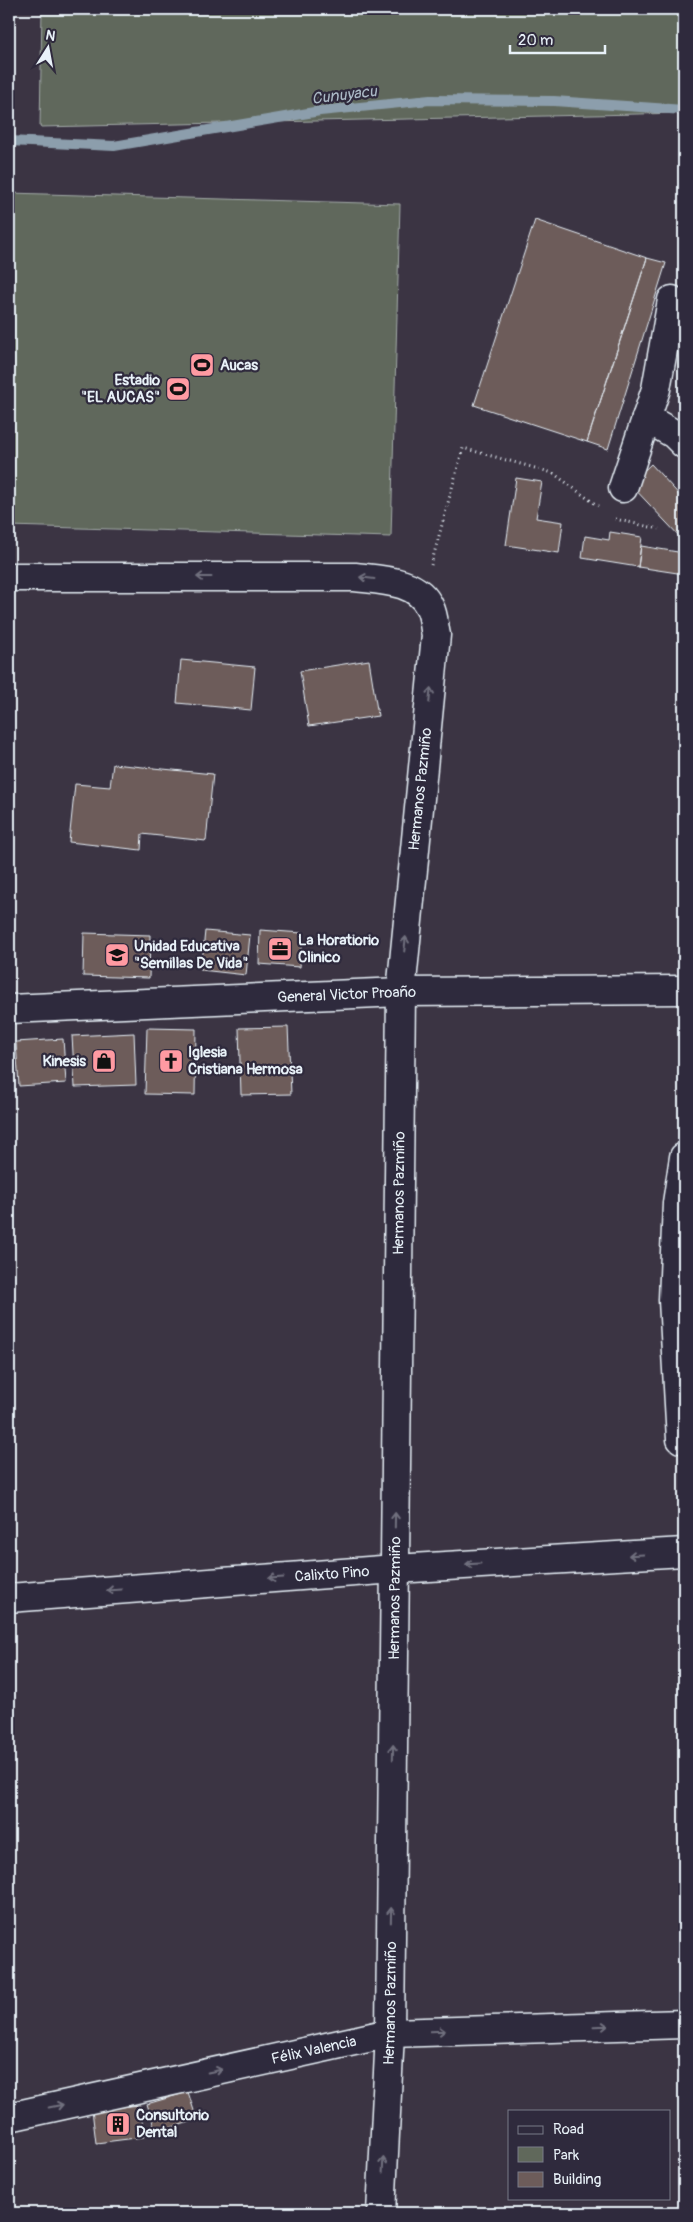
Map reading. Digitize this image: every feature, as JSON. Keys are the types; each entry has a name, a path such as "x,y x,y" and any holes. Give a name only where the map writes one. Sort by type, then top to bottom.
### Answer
{"street":[{"path":"623,488 660,371 672,300"},
{"path":"646,418 674,434 684,444"},
{"path":"9,577 355,577 407,585 422,595"},
{"name":"Hermanos Pazmiño","path":"381,2213 390,2033 401,992 436,635 431,609 422,595"},
{"name":"General Victor Proaño","path":"9,1008 401,992 684,990"},
{"path":"681,1438 673,1300 678,1203 684,1157"},
{"name":"Calixto Pino","path":"9,1598 395,1569 684,1552"},
{"name":"Félix Valencia","path":"9,2117 390,2033 684,2024"}],"path":[{"path":"422,595 463,448 553,473 600,508"},
{"path":"608,514 616,520 659,529"}],"green space":[{"path":"42,9 684,9 684,113 40,127"},
{"name":"Aucas","path":"9,193 400,204 391,537 9,526"}],"building":[{"path":"535,220 647,258 587,442 474,405"},
{"path":"647,258 666,263 608,449 587,442"},
{"path":"651,464 684,500 684,541 630,484"},
{"path":"516,478 542,482 536,518 563,522 559,553 506,545"},
{"path":"610,532 642,537 638,567 582,558 585,536 609,540"},
{"path":"641,546 684,553 684,574 638,567"},
{"path":"181,660 255,667 251,710 177,703"},
{"path":"369,660 378,716 309,726 300,671"},
{"path":"113,764 213,774 206,841 142,834 141,850 69,842 75,784 110,787"},
{"name":"La Horatiorio Clinico","path":"260,930 302,933 300,967 259,964"},
{"path":"205,931 250,935 246,975 201,970"},
{"name":"Unidad Educativa \"Semillas De Vida\"","path":"84,933 150,935 149,978 83,976"},
{"path":"288,1027 291,1094 241,1095 239,1028"},
{"name":"Iglesia Cristiana Hermosa","path":"147,1028 196,1029 195,1095 145,1094"},
{"name":"Kinesis","path":"134,1033 136,1085 75,1087 72,1036"},
{"path":"63,1039 66,1083 19,1086 16,1042"},
{"path":"684,1570 684,1612 679,1612 678,1571"},
{"path":"188,2092 197,2120 156,2132 147,2104"},
{"name":"Consultorio Dental","path":"140,2105 144,2137 96,2143 92,2110"}],"waterway":[{"name":"Cunuyacu","path":"9,141 114,146 320,111 430,100 554,101 684,110"}],"place":[{"name":"Aucas","path":"202,365"},
{"name":"Estadio \"EL AUCAS\"","path":"178,389"},
{"name":"La Horatiorio Clinico","path":"280,949"},
{"name":"Unidad Educativa \"Semillas De Vida\"","path":"117,955"},
{"name":"Kinesis","path":"104,1061"},
{"name":"Iglesia Cristiana Hermosa","path":"171,1061"},
{"name":"Consultorio Dental","path":"118,2124"}]}
